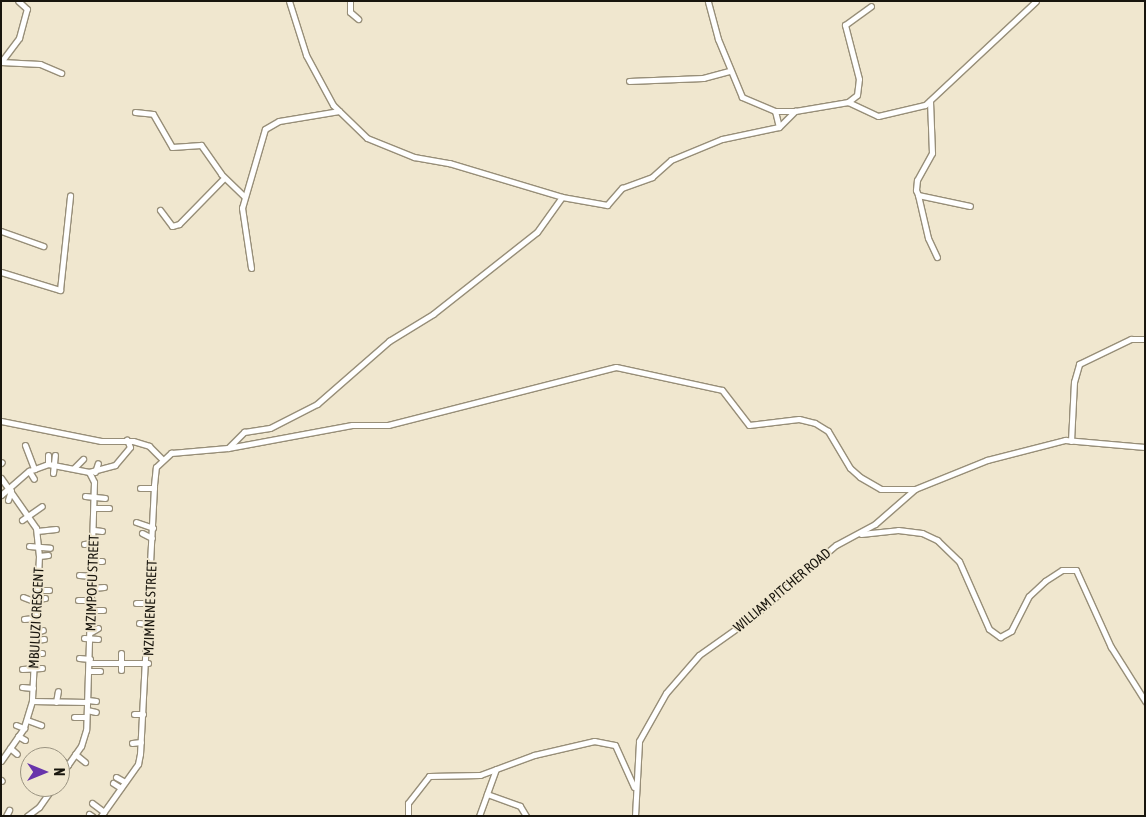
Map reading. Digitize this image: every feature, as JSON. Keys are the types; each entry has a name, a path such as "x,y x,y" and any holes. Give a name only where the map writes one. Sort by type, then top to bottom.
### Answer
{"street":[{"path":"1,62 19,38 27,9 18,1"},
{"path":"289,1 306,55 339,111 367,138 414,157 450,163 562,197 607,205 622,188 652,177 671,160 722,139 779,127 795,111"},
{"path":"350,1 350,12 358,18"},
{"path":"708,1 729,71 742,97 775,112 795,111 848,102 878,116 930,101 1036,1"},
{"path":"848,102 860,86 846,25 871,6"},
{"path":"1,62 40,64 61,74"},
{"path":"629,81 704,78 729,71"},
{"path":"930,101 932,153 917,180 918,195 928,238 936,257"},
{"path":"251,268 242,208 265,129 279,121 339,111"},
{"path":"135,112 153,114 170,146 201,145 224,178 244,196"},
{"path":"775,112 779,127"},
{"path":"160,210 172,226 179,224 224,178"},
{"path":"918,195 970,206"},
{"path":"1,272 60,290 70,196"},
{"path":"228,448 244,432 270,428 318,404 389,341 432,314 537,232 562,197"},
{"path":"1,231 42,246"},
{"path":"1071,441 1074,382 1079,364 1131,339 1145,340"},
{"path":"1,421 101,440 127,440 149,446 162,459 171,452 228,448 352,425 388,425 616,367 722,390 750,425 799,419 815,423 828,431 850,468 860,477 881,488 915,489"},
{"path":"1,495 32,470 51,464 92,472 107,469 124,457 130,447 127,440"},
{"name":"WILLIAM PITCHER ROAD","path":"635,816 635,787 639,741 666,693 699,655 751,618 828,551 858,534 915,489 1006,454 1071,441 1145,447"},
{"path":"25,445 34,479"},
{"path":"52,454 53,474"},
{"name":"MZIMNENE STREET","path":"103,814 138,764 148,663 154,488 156,467 162,459"},
{"path":"74,468 83,460"},
{"path":"92,472 98,463"},
{"path":"82,470 82,476"},
{"name":"MZIMPOFU STREET","path":"70,762 75,754 86,717 88,701 95,497 92,472"},
{"name":"MBULUZI CRESCENT","path":"1,478 30,516 36,531 39,556 32,700 24,728 10,748 3,753 1,761"},
{"path":"140,488 154,488"},
{"path":"8,500 10,489"},
{"path":"85,496 105,498"},
{"path":"22,520 42,506"},
{"path":"94,508 109,508"},
{"path":"136,522 153,528"},
{"path":"36,531 56,529"},
{"path":"94,530 102,531"},
{"path":"858,534 898,530 922,533 938,540 959,561 989,629 1000,637 1011,631 1030,596 1045,581 1062,570 1076,570 1112,647 1145,701"},
{"path":"142,533 152,538"},
{"path":"84,544 94,543"},
{"path":"30,546 50,548"},
{"path":"39,556 48,555"},
{"path":"93,561 102,561"},
{"path":"79,575 93,576"},
{"path":"92,588 104,587"},
{"path":"37,590 49,590"},
{"path":"23,598 36,600 45,598"},
{"path":"78,600 92,600"},
{"path":"136,604 150,603"},
{"path":"92,610 103,610"},
{"path":"24,619 36,618"},
{"path":"139,623 149,624"},
{"path":"84,638 91,635 98,628"},
{"path":"35,632 43,630"},
{"path":"91,635 98,639"},
{"path":"35,640 44,639"},
{"path":"33,653 42,653"},
{"path":"121,653 121,670"},
{"path":"79,658 90,661 148,663"},
{"path":"22,669 42,668"},
{"path":"90,671 100,671"},
{"path":"22,687 33,688"},
{"path":"56,702 58,691"},
{"path":"32,700 48,705 56,702 96,701"},
{"path":"87,710 96,712"},
{"path":"134,714 143,714"},
{"path":"74,716 86,717"},
{"path":"27,720 41,725"},
{"path":"16,724 24,728"},
{"path":"18,736 25,740"},
{"path":"408,816 408,803 424,778 469,777 562,747 604,740 620,753 635,787"},
{"path":"132,742 141,742"},
{"path":"10,748 17,754"},
{"path":"134,749 140,749"},
{"path":"75,754 84,762"},
{"path":"479,816 496,769"},
{"path":"116,777 125,782"},
{"path":"114,783 121,788"},
{"path":"487,794 520,806 526,816"},
{"path":"27,816 45,797"},
{"path":"92,802 103,814"}]}
